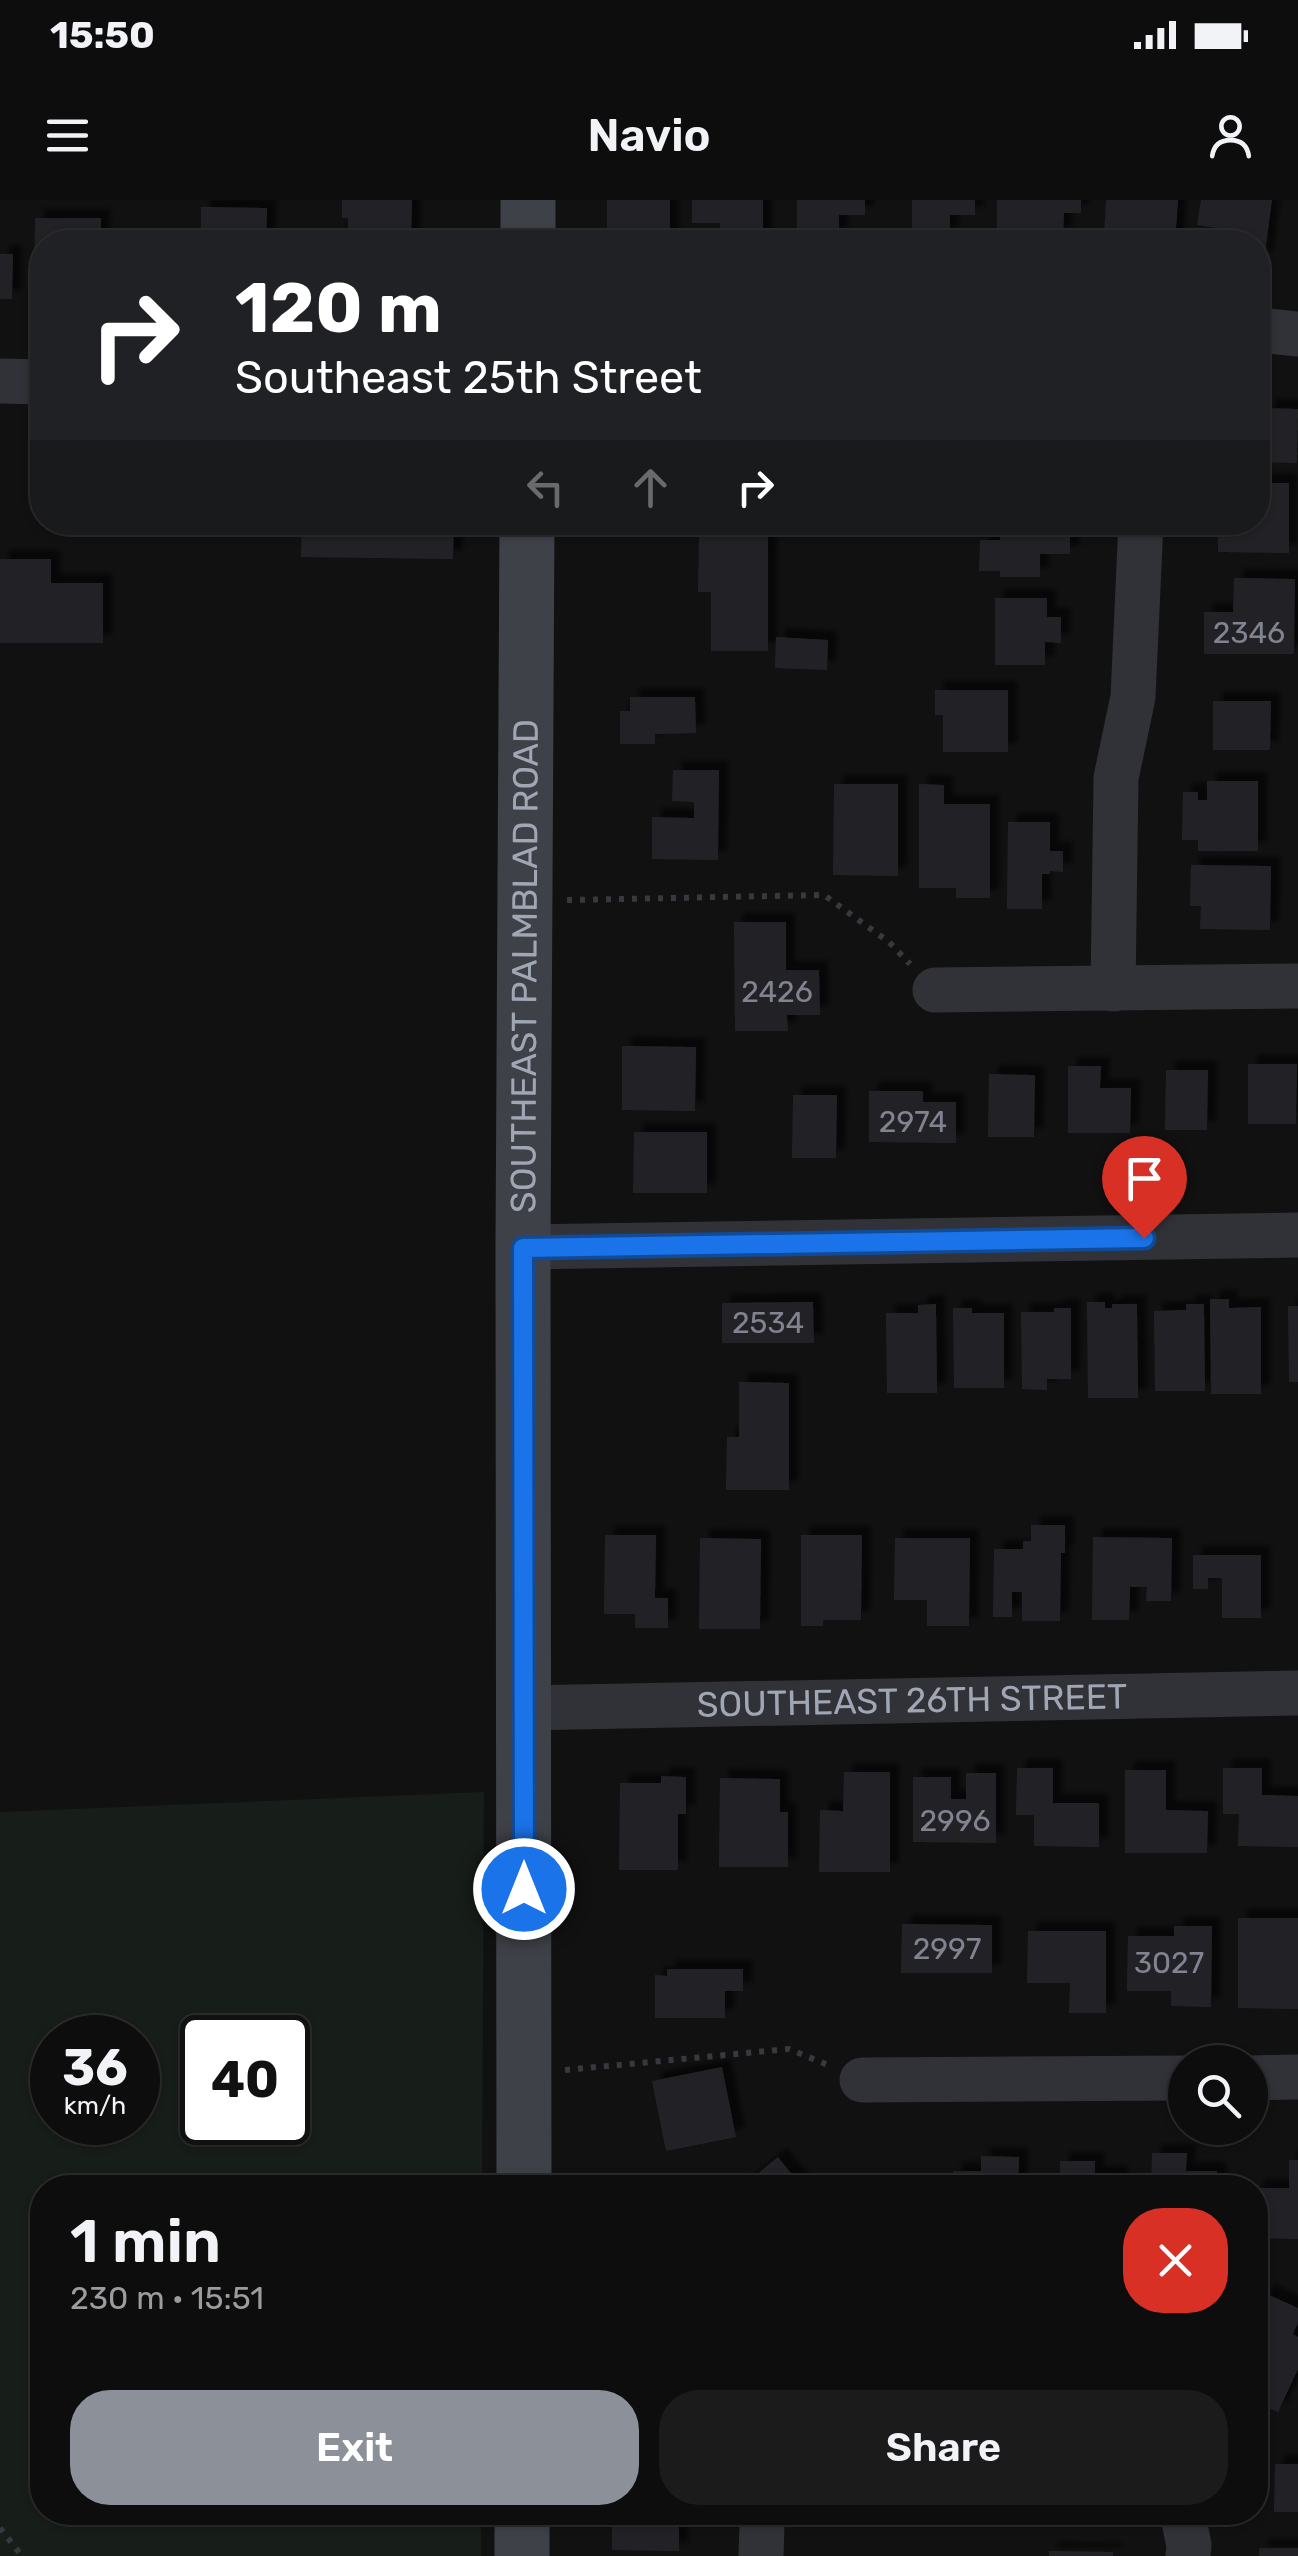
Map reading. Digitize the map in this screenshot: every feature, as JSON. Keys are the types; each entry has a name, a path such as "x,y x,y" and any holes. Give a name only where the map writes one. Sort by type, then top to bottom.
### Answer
{"street":[{"path":"528,200 528,230"},
{"path":"1270,331 1298,334"},
{"path":"0,382 30,382"},
{"name":"SOUTHEAST PALMBLAD ROAD","path":"524,2175 527,535"},
{"path":"1114,989 1116,778 1133,697 1140,535"},
{"path":"935,990 1298,986"},
{"path":"523,1248 1298,1235"},
{"name":"SOUTHEAST 26TH STREET","path":"524,1708 1298,1692"},
{"path":"1268,2078 1298,2077"},
{"path":"862,2080 1168,2078"},
{"path":"522,2525 522,2556"},
{"path":"762,2525 762,2556"},
{"path":"1185,2525 1188,2556"}],"path":[{"path":"526,900 824,895 889,942 935,990"},
{"path":"526,2069 569,2070 790,2048 862,2080"},
{"path":"0,2528 22,2556"}],"shaded area":[{"path":"484,1792 482,2175 30,2175 30,2525 481,2525 481,2556 0,2556 0,1812"}],"building":[{"path":"342,200 412,200 411,230 348,230 348,218 342,218"},
{"path":"607,200 670,200 670,230 607,230"},
{"path":"692,200 763,200 763,230 720,230 720,223 692,223"},
{"path":"797,200 865,200 865,215 839,215 839,230 797,230"},
{"path":"912,200 975,200 975,215 950,215 950,230 912,230"},
{"path":"997,200 1081,200 1081,213 1064,213 1063,230 997,230"},
{"path":"1106,200 1178,200 1176,230 1104,230"},
{"path":"1201,200 1272,200 1268,230 1197,225"},
{"path":"201,207 267,208 266,230 201,230"},
{"path":"35,218 101,218 101,230 35,230"},
{"path":"0,254 13,254 12,299 0,299"},
{"path":"1270,408 1298,409 1297,463 1270,462"},
{"path":"1270,483 1289,483 1289,553 1218,552 1218,535 1270,535"},
{"path":"302,535 454,535 453,559 301,557"},
{"path":"699,535 768,535 768,651 711,651 711,592 698,592"},
{"path":"1000,535 1070,535 1070,554 1040,554 1040,577 1000,577 1000,571 979,571 980,540 1000,540"},
{"path":"0,559 51,559 51,583 103,583 103,643 0,643"},
{"path":"1234,578 1295,579 1294,654 1204,654 1204,612 1233,612"},
{"path":"995,598 1047,598 1047,617 1061,617 1061,643 1045,642 1045,665 995,665"},
{"path":"776,637 828,640 827,670 775,668"},
{"path":"935,690 1008,690 1008,752 943,752 943,715 935,715"},
{"path":"630,697 695,697 696,733 655,734 655,744 620,744 620,711 630,711"},
{"path":"1213,701 1271,701 1270,750 1213,750"},
{"path":"673,770 719,770 718,860 652,859 652,817 694,818 694,802 672,801"},
{"path":"1207,781 1258,781 1258,851 1198,851 1198,840 1182,840 1183,792 1198,792 1198,800 1207,800"},
{"path":"834,784 898,784 898,876 833,875"},
{"path":"919,784 944,785 944,804 990,804 990,898 956,898 956,888 919,888"},
{"path":"1008,822 1050,822 1050,851 1063,851 1063,872 1042,874 1042,909 1007,909"},
{"path":"1191,865 1271,866 1270,930 1200,929 1201,906 1190,906"},
{"path":"734,922 786,922 786,970 819,970 820,1015 787,1015 788,1031 735,1031"},
{"path":"622,1046 696,1047 695,1111 622,1110"},
{"path":"1248,1064 1297,1064 1296,1124 1248,1124"},
{"path":"1068,1066 1101,1066 1100,1088 1131,1088 1130,1133 1068,1133"},
{"path":"1166,1070 1208,1070 1207,1130 1165,1130"},
{"path":"989,1074 1035,1075 1034,1137 988,1137"},
{"path":"869,1091 923,1091 923,1102 956,1102 956,1143 869,1142"},
{"path":"793,1095 837,1095 836,1158 792,1158"},
{"path":"634,1132 707,1132 707,1193 633,1193"},
{"path":"1210,1299 1229,1299 1229,1308 1261,1307 1261,1394 1211,1394"},
{"path":"813,1302 814,1343 722,1343 722,1303"},
{"path":"1087,1302 1105,1302 1105,1308 1112,1308 1112,1304 1137,1304 1138,1398 1088,1398"},
{"path":"936,1304 937,1393 887,1393 886,1313 918,1313 918,1305"},
{"path":"1186,1304 1204,1304 1205,1391 1155,1391 1154,1311 1186,1310"},
{"path":"1288,1306 1298,1306 1298,1382 1289,1382"},
{"path":"953,1308 972,1308 972,1313 1004,1313 1004,1388 954,1388"},
{"path":"1054,1308 1071,1308 1071,1379 1047,1379 1047,1390 1022,1389 1021,1312 1054,1312"},
{"path":"739,1382 789,1383 789,1490 726,1490 727,1437 739,1437"},
{"path":"1031,1525 1065,1525 1060,1621 1022,1621 1022,1592 1012,1592 1012,1617 993,1617 994,1549 1023,1549 1023,1541 1031,1541"},
{"path":"605,1535 656,1535 655,1598 668,1598 668,1628 635,1628 635,1614 604,1614"},
{"path":"801,1535 862,1535 861,1620 823,1620 823,1626 801,1626"},
{"path":"1093,1537 1172,1538 1171,1601 1146,1601 1147,1587 1130,1587 1129,1620 1092,1620"},
{"path":"700,1538 761,1539 760,1629 699,1629"},
{"path":"895,1538 970,1538 969,1626 927,1626 927,1600 894,1600"},
{"path":"1193,1555 1261,1555 1261,1618 1222,1618 1222,1578 1208,1578 1208,1589 1193,1589"},
{"path":"1017,1768 1053,1768 1053,1803 1099,1803 1099,1847 1034,1846 1034,1815 1016,1815"},
{"path":"1223,1768 1262,1768 1262,1795 1298,1796 1298,1847 1238,1846 1239,1814 1223,1814"},
{"path":"1125,1770 1166,1770 1166,1810 1208,1811 1207,1853 1125,1853"},
{"path":"844,1772 890,1772 890,1872 819,1872 820,1810 843,1811"},
{"path":"966,1773 996,1773 996,1843 913,1842 913,1777 951,1777 951,1799 966,1799"},
{"path":"661,1776 686,1777 686,1814 678,1814 678,1870 619,1870 620,1783 661,1783"},
{"path":"720,1778 780,1779 780,1812 788,1812 788,1867 719,1867"},
{"path":"1238,1918 1298,1918 1298,2009 1238,2008"},
{"path":"902,1924 992,1925 992,1973 901,1973"},
{"path":"1174,1926 1212,1926 1211,2007 1171,2006 1171,1991 1127,1991 1128,1936 1174,1936"},
{"path":"1028,1931 1106,1931 1106,2013 1069,2013 1070,1983 1027,1983"},
{"path":"667,1969 743,1969 743,1991 725,1991 725,2018 655,2018 655,1975 667,1976"},
{"path":"722,2067 736,2137 666,2151 652,2081"},
{"path":"1152,2153 1187,2153 1186,2171 1217,2171 1217,2175 1151,2175"},
{"path":"981,2156 1019,2157 1018,2175 953,2175 953,2171 981,2171"},
{"path":"778,2157 793,2175 756,2175"},
{"path":"1289,2160 1298,2160 1298,2239 1268,2238 1268,2188 1289,2188"},
{"path":"1060,2161 1095,2161 1095,2175 1060,2175"},
{"path":"1268,2294 1298,2308 1293,2334 1298,2337 1298,2369 1278,2412 1268,2407"},
{"path":"1275,2464 1298,2464 1298,2512 1274,2512"},
{"path":"612,2525 679,2525 679,2551 612,2550"},
{"path":"1259,2548 1298,2548 1298,2556 1259,2556"},
{"path":"1049,2551 1113,2552 1113,2556 1049,2556"}],"route":[{"path":"524,1889 523,1248 1144,1238"}]}
